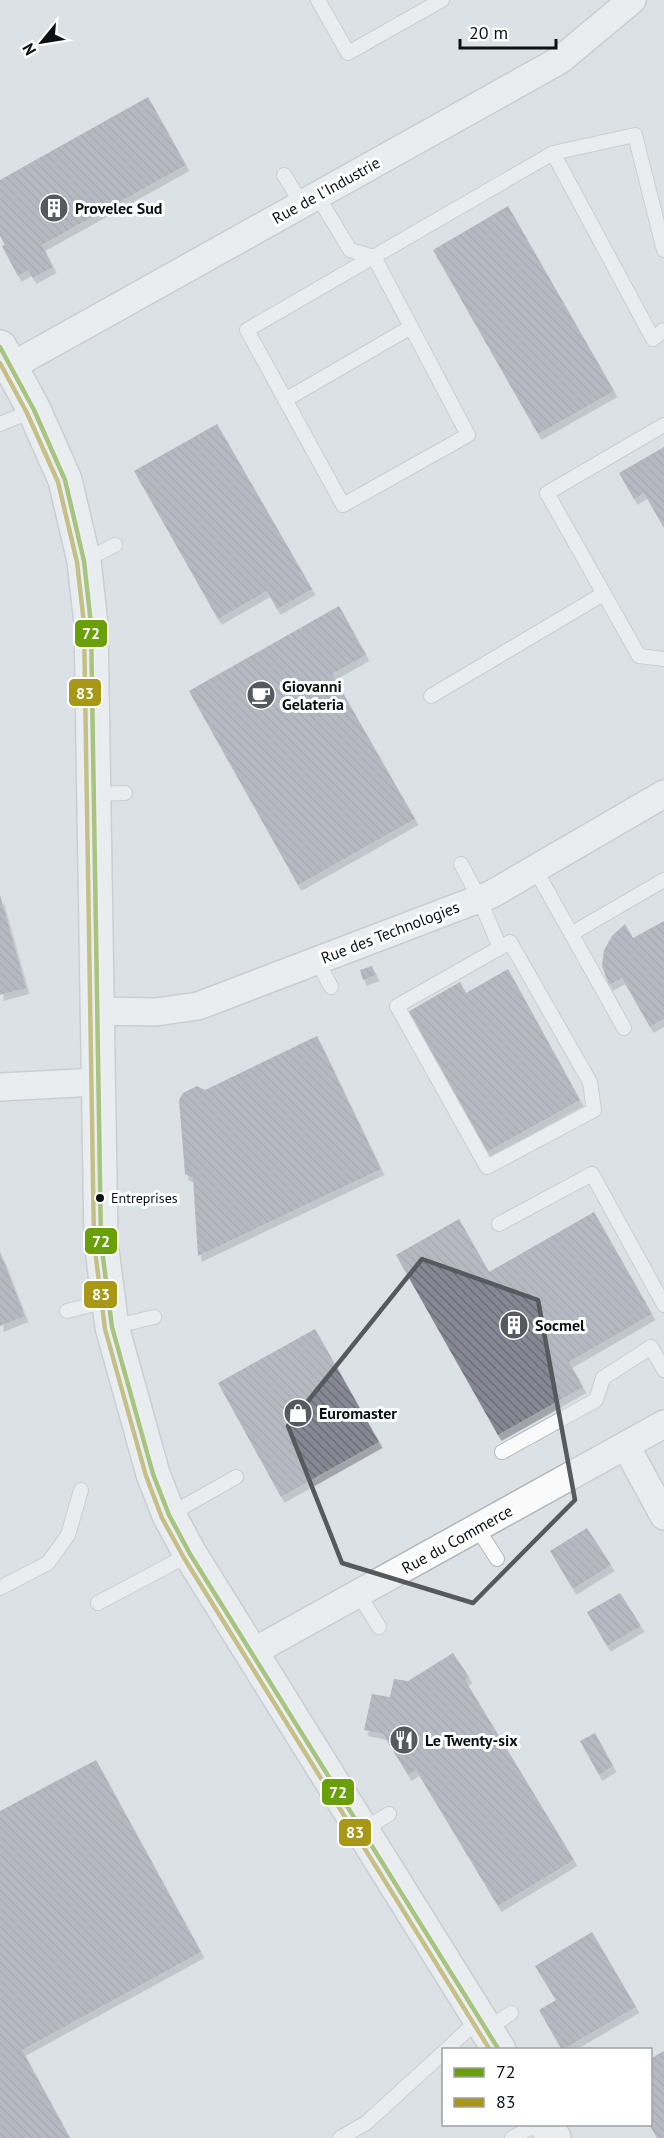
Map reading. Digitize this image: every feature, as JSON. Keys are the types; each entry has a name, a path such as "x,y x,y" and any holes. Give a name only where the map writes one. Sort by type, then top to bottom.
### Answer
{"street":[{"name":"Rue de l'Industrie","path":"6,357 310,200 560,60 618,4"},
{"path":"6,357 34,410 65,480 84,561 109,793 97,1011 100,1220 110,1314 153,1474 169,1515 190,1554 251,1653 375,1822 494,2028"},
{"name":"Rue des Technologies","path":"97,1011 156,1012 198,1005 492,894 664,794"},
{"path":"0,1087 98,1082"},
{"name":"Rue du Commerce","path":"251,1653 664,1425"},
{"path":"626,1446 664,1516"}],"lane":[{"path":"318,0 348,53 442,0"},
{"path":"284,175 310,200 350,250 374,257 468,435 343,506 246,330 374,257 553,153 635,135 664,250"},
{"path":"553,153 653,339 664,330"},
{"path":"285,400 411,327"},
{"path":"0,424 34,410"},
{"path":"664,425 547,493 639,656 664,659"},
{"path":"84,561 115,545"},
{"path":"431,696 603,594"},
{"path":"461,864 479,898 500,948"},
{"path":"535,869 624,1028"},
{"path":"571,934 664,880"},
{"path":"510,942 590,1082 594,1110 487,1167 397,1006 500,948 510,942"},
{"path":"317,960 331,987"},
{"path":"499,1224 592,1173 664,1305"},
{"path":"67,1311 154,1317"},
{"path":"502,1452 596,1400 603,1378 664,1340"},
{"path":"651,1347 664,1370"},
{"path":"169,1515 236,1477"},
{"path":"0,1588 48,1563 69,1536 81,1490"},
{"path":"477,1528 497,1559"},
{"path":"98,1603 190,1554"},
{"path":"358,1593 379,1627"},
{"path":"451,2048 494,2028"},
{"path":"339,2138 366,2123 442,2054"},
{"path":"512,2138 533,2126"}],"highlighted area":[{"path":"422,1259 538,1300 575,1500 473,1603 342,1563 288,1426"}],"building":[{"name":"Provelec Sud","path":"148,97 186,165 42,245 53,267 33,278 28,270 18,276 2,246 5,245 0,236 0,180"},
{"path":"508,206 614,391 538,434 433,250"},
{"path":"217,424 312,589 277,609 267,591 218,619 134,471"},
{"path":"664,447 664,528 644,493 634,499 619,473"},
{"path":"339,606 366,655 332,674 415,819 298,885 189,691"},
{"path":"0,895 26,988 0,995"},
{"path":"664,921 664,1019 650,1027 622,978 609,985 602,966 604,950 612,936 625,924 633,938"},
{"path":"372,966 376,975 363,980 360,970"},
{"path":"508,969 580,1100 485,1153 406,1013 460,982 466,993"},
{"path":"317,1036 381,1169 198,1256 193,1178 185,1174 179,1100 183,1093 197,1086 205,1090"},
{"name":"Socmel","path":"594,1212 652,1314 569,1362 583,1387 498,1435 396,1255 459,1219 489,1272"},
{"path":"0,1252 25,1316 0,1326"},
{"name":"Euromaster","path":"315,1329 379,1442 281,1497 218,1383"},
{"path":"587,1528 611,1565 573,1589 550,1551"},
{"path":"620,1593 641,1626 607,1646 587,1612"},
{"path":"453,1653 469,1677 465,1680 574,1860 498,1906 416,1770 408,1775 383,1734 364,1730 372,1694 390,1697 394,1679 408,1681"},
{"path":"595,1733 613,1766 599,1775 580,1741"},
{"path":"96,1760 201,1952 22,2050 70,2138 0,2138 0,1811"},
{"path":"592,1932 636,2007 565,2048 561,2048 539,2010 556,2000 535,1966"},
{"path":"664,2051 664,2138 657,2138 650,2126 652,2126 652,2058"}],"transit line":[{"name":"72","path":"0,347 34,410 65,480 84,561 91,624 101,1242 112,1327 153,1474 169,1515 190,1554 498,2048"},
{"name":"83","path":"0,363 27,413 58,482 77,562 84,624 94,1243 105,1329 146,1476 162,1518 184,1558 489,2048"}],"place":[{"name":"Provelec Sud","path":"54,208"},
{"name":"Giovanni Gelateria","path":"261,695"},
{"name":"Entreprises","path":"100,1198"},
{"name":"Socmel","path":"514,1325"},
{"name":"Euromaster","path":"298,1413"},
{"name":"Le Twenty-six","path":"404,1740"}]}
